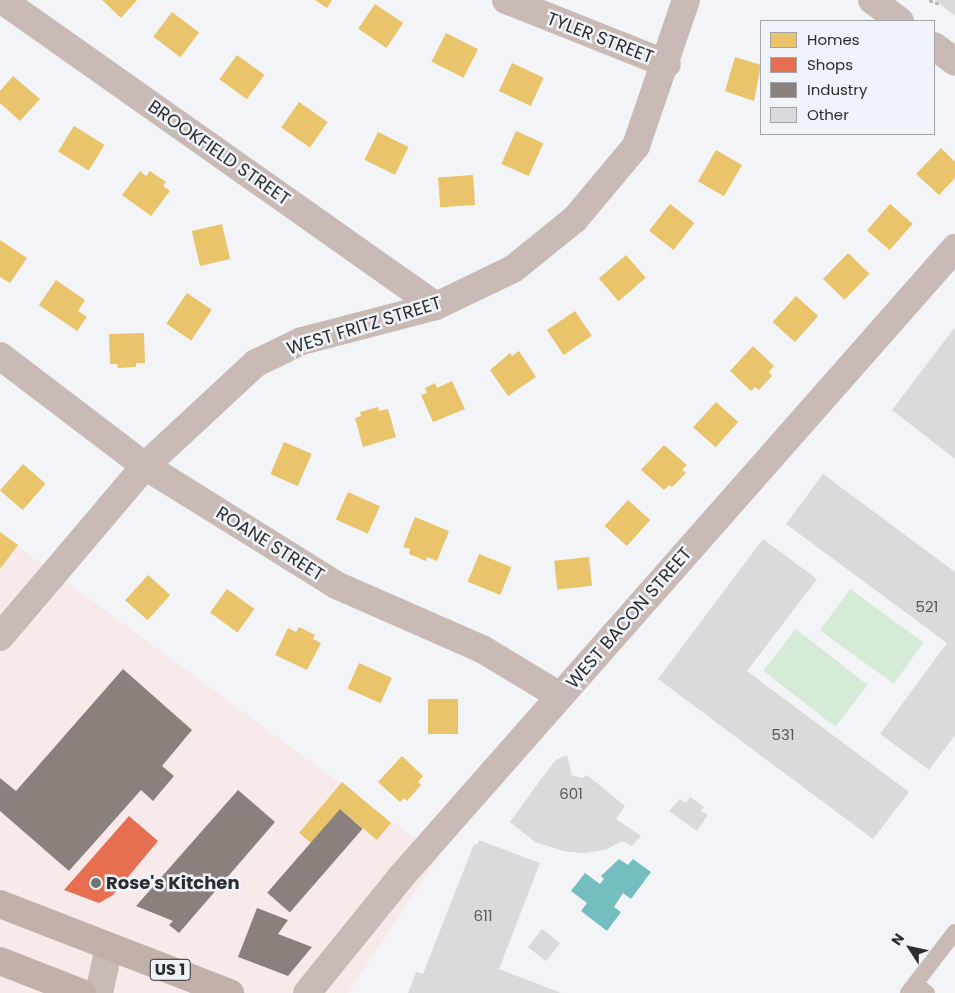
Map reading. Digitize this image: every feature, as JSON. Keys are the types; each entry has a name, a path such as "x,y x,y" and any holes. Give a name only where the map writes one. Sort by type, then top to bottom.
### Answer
{"main road":[{"name":"US 1","path":"0,904 230,993"},
{"path":"0,961 82,993"}],"street":[{"name":"BROOKFIELD STREET","path":"2,0 436,306"},
{"name":"TYLER STREET","path":"506,0 667,64"},
{"name":"WEST FRITZ STREET","path":"0,637 145,466 256,363 302,341 436,306 512,269 575,219 636,146 667,64 686,0"},
{"path":"872,0 899,20"},
{"path":"935,47 955,62"},
{"name":"WEST BACON STREET","path":"313,993 400,878 955,248"},
{"name":"ROANE STREET","path":"0,356 145,466 336,585 482,649 560,696"},
{"path":"99,993 109,947"}],"lane":[{"path":"917,990 955,932"}],"path":[{"path":"930,0 940,4"}],"shaded area":[{"path":"0,533 439,856 348,993 0,993"}],"green space":[{"path":"850,589 924,642 894,684 820,630"},
{"path":"796,629 868,685 835,727 763,671"}],"water":[{"path":"619,859 628,865 633,859 651,872 631,899 623,893 614,907 621,912 607,931 581,911 587,903 571,891 585,873 600,884 604,879 601,876"}],"building: Homes":[{"path":"102,0 137,0 121,18"},
{"path":"315,0 332,0 327,8"},
{"path":"375,4 403,23 386,48 358,29"},
{"path":"172,12 199,32 180,57 153,37"},
{"path":"446,33 478,49 464,78 431,62"},
{"path":"237,55 265,75 247,99 219,79"},
{"path":"735,57 760,65 754,101 725,91"},
{"path":"512,63 544,78 531,106 499,91"},
{"path":"13,76 40,99 20,121 0,103 0,91"},
{"path":"299,102 328,122 310,147 281,127"},
{"path":"74,126 105,145 89,171 58,151"},
{"path":"516,131 543,143 529,176 501,164"},
{"path":"378,132 409,147 395,175 364,160"},
{"path":"941,148 955,162 955,178 939,195 916,174"},
{"path":"716,150 742,165 724,196 698,181"},
{"path":"140,171 146,176 150,171 166,182 163,186 170,191 151,216 122,195"},
{"path":"473,175 475,205 440,207 438,177"},
{"path":"670,204 694,223 673,250 649,231"},
{"path":"890,204 913,224 890,250 867,230"},
{"path":"222,224 230,259 200,266 192,231"},
{"path":"0,240 27,258 10,283 0,277"},
{"path":"848,253 870,274 845,300 823,279"},
{"path":"626,255 646,278 619,301 599,279"},
{"path":"56,280 85,300 78,311 87,317 77,331 39,305"},
{"path":"187,293 212,310 191,340 166,324"},
{"path":"796,296 818,316 795,342 773,322"},
{"path":"575,311 592,336 564,355 547,330"},
{"path":"144,333 145,363 136,363 136,367 118,368 117,364 110,364 109,334"},
{"path":"753,346 774,366 769,372 772,376 759,390 755,387 751,391 730,371"},
{"path":"519,351 536,377 508,396 490,370 510,353 512,356"},
{"path":"452,381 465,409 433,422 421,395 427,393 425,388 435,383 437,388"},
{"path":"716,402 738,422 716,447 693,427"},
{"path":"378,407 379,411 388,409 396,437 363,447 355,418 361,416 360,412"},
{"path":"284,442 312,454 298,486 270,474"},
{"path":"664,445 687,465 682,470 686,473 672,487 669,485 664,490 641,470"},
{"path":"23,464 46,484 23,510 0,490"},
{"path":"348,492 380,506 368,534 336,519"},
{"path":"628,500 650,520 627,546 605,526"},
{"path":"415,517 449,531 437,561 427,557 426,561 409,554 410,549 403,547"},
{"path":"0,532 18,545 0,569"},
{"path":"479,554 511,567 500,595 468,582"},
{"path":"589,557 592,586 557,589 554,561"},
{"path":"148,575 170,595 148,620 125,600"},
{"path":"227,589 255,609 237,632 210,612"},
{"path":"299,627 315,635 313,639 321,643 307,670 275,655 288,628 296,632"},
{"path":"359,663 392,678 380,703 348,689"},
{"path":"428,699 458,699 458,734 428,734"},
{"path":"402,756 423,776 418,782 421,785 407,801 404,798 400,802 378,782"},
{"path":"342,782 391,823 377,840 340,809 311,843 299,833"}],"building: Shops":[{"path":"129,816 158,841 113,895 99,903 64,890"}],"building: Industry":[{"path":"123,669 192,730 162,766 174,776 153,801 141,790 69,871 0,811 0,778 16,791"},
{"path":"238,790 275,822 179,933 169,925 173,921 136,906"},
{"path":"340,809 363,829 290,912 267,893"},
{"path":"257,908 288,920 278,934 312,947 288,976 238,957"}],"building: Other":[{"path":"934,0 955,0 955,16 940,4"},
{"path":"955,327 955,459 892,410"},
{"path":"823,474 955,572 955,735 929,770 880,734 947,643 786,524"},
{"path":"763,539 817,579 747,671 909,792 873,839 658,679"},
{"path":"567,755 572,775 582,778 587,775 625,806 616,819 641,836 632,846 622,841 605,850 584,853 563,851 535,842 510,822 556,760"},
{"path":"690,797 704,807 701,811 708,815 697,831 669,811 680,799 686,803"},
{"path":"479,840 540,863 499,969 561,993 408,993 416,972 423,974 474,844 477,845"},
{"path":"542,929 560,943 546,961 528,947"}],"place":[{"name":"Rose's Kitchen","path":"96,883"}]}
